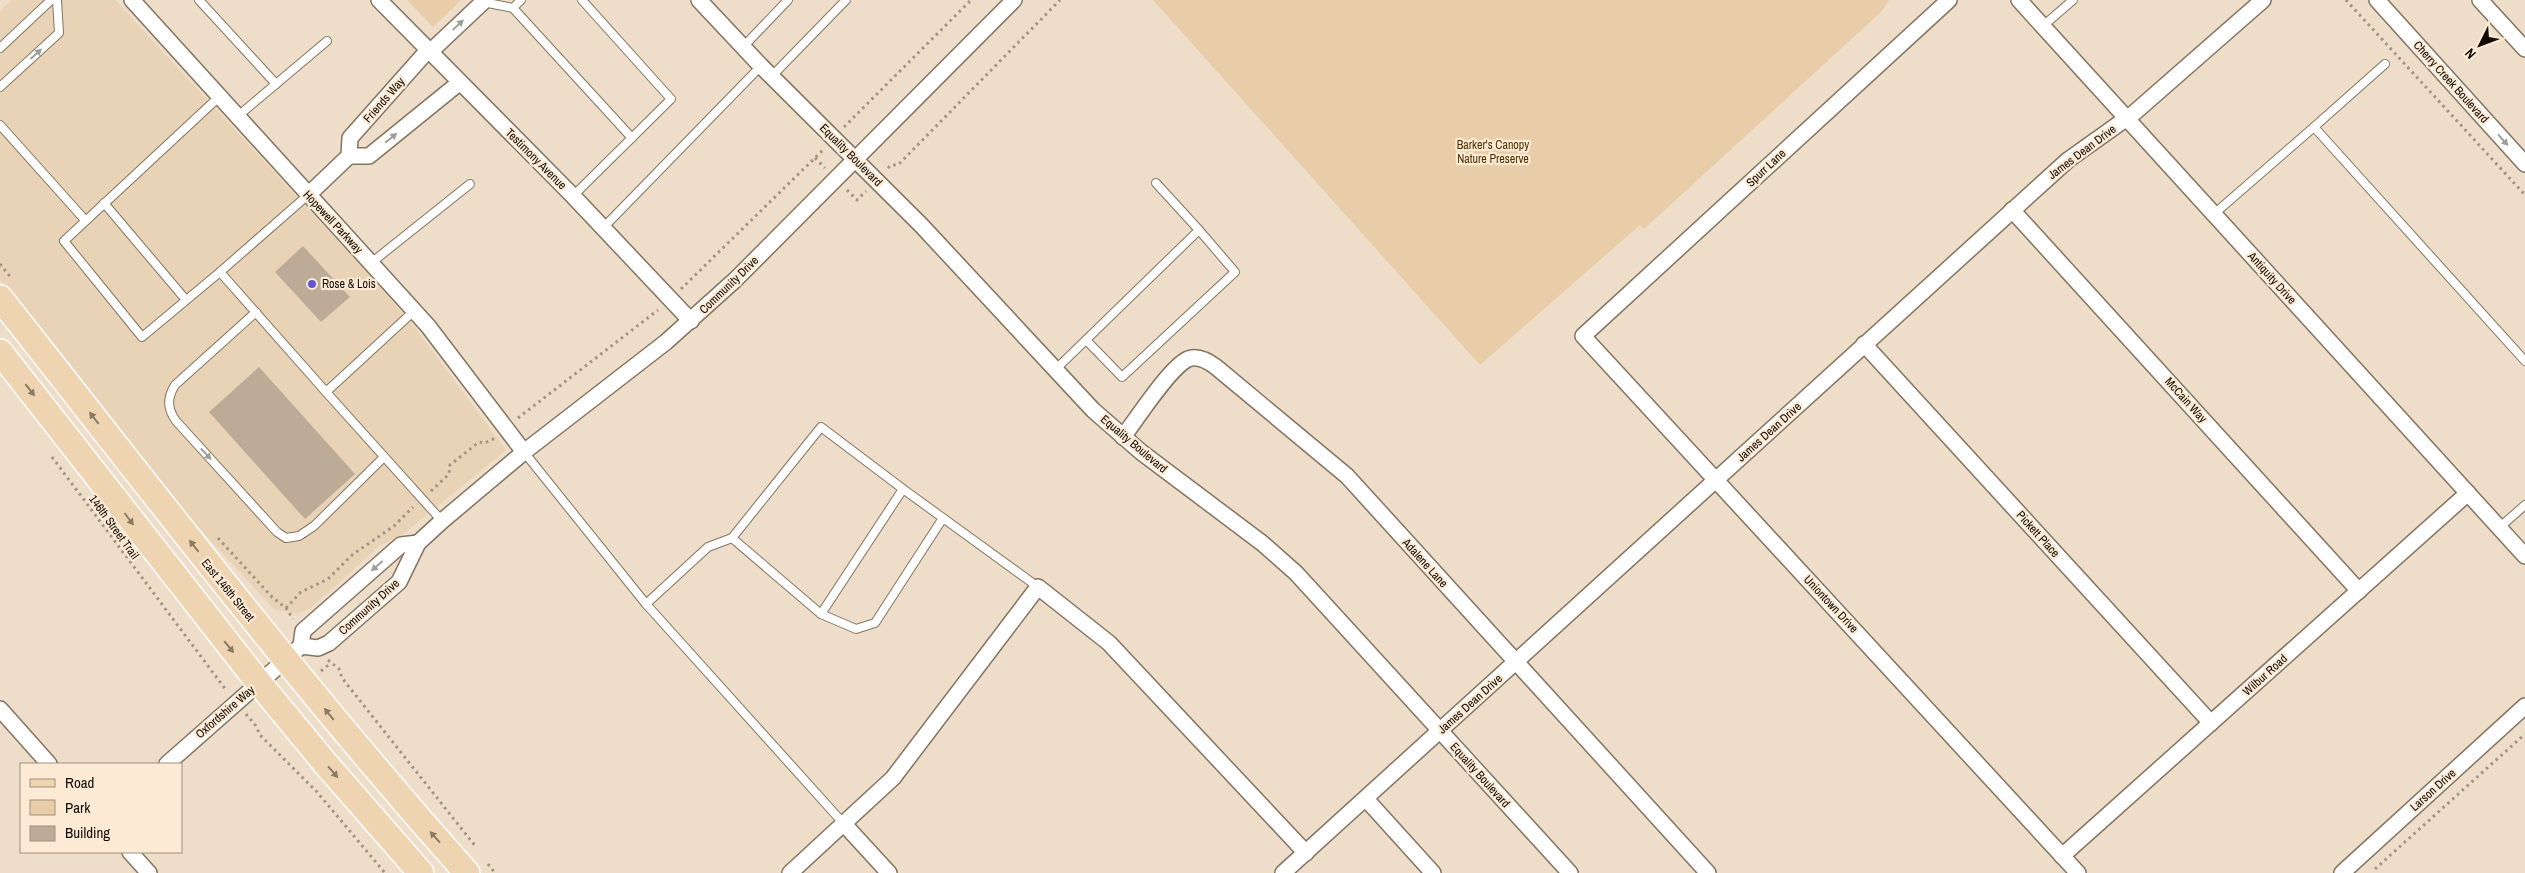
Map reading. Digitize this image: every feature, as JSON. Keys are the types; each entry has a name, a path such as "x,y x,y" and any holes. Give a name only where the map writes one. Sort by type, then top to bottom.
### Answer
{"main road":[{"name":"East 146th Street","path":"0,298 293,654 382,777 476,865"},
{"path":"0,352 258,683 421,873"}],"street":[{"name":"Hopewell Parkway","path":"132,0 414,311 524,452"},
{"name":"Testimony Avenue","path":"379,0 430,50 459,83 573,196 691,322"},
{"name":"Community Drive","path":"293,654 318,648 328,643 399,582 418,543 442,521 524,452 691,322 1014,0"},
{"name":"Spurr Lane","path":"1583,336 1949,0"},
{"name":"Antiquity Drive","path":"2018,0 2525,556"},
{"name":"James Dean Drive","path":"1283,873 2068,160 2127,118 2263,0"},
{"name":"Cherry Creek Boulevard","path":"2377,0 2525,164"},
{"path":"2480,0 2525,49"},
{"name":"Friends Way","path":"349,156 350,138 430,50 482,1"},
{"name":"Equality Boulevard","path":"703,2 743,47 876,180 1093,410 1123,437 1262,542 1296,572 1570,873"},
{"path":"308,195 349,156 369,156 459,83"},
{"name":"McCain Way","path":"2012,210 2359,591"},
{"name":"Uniontown Drive","path":"1583,336 2078,873"},
{"name":"Pickett Place","path":"1864,344 2211,723"},
{"name":"Adalene Lane","path":"1123,437 1171,374 1188,359 1203,358 1247,391 1346,476 1708,873"},
{"name":"Wilbur Road","path":"2062,856 2468,493"},
{"name":"Community Drive","path":"293,654 303,631 401,545 418,543"},
{"path":"790,873 893,778 1038,587 1109,643 1306,853"},
{"name":"Oxfordshire Way","path":"168,763 293,654"},
{"name":"Larson Drive","path":"2342,873 2525,706"},
{"path":"0,709 48,763"},
{"path":"1366,798 1433,873"},
{"path":"844,824 889,873"},
{"path":"131,853 149,873"}],"lane":[{"path":"0,48 51,0"},
{"path":"0,87 59,32 57,0"},
{"path":"200,0 276,84"},
{"path":"513,8 521,0"},
{"path":"573,196 671,99 582,0"},
{"path":"743,47 788,0"},
{"path":"603,228 767,71 846,0"},
{"path":"2043,26 2073,0"},
{"path":"482,1 513,8 632,138"},
{"path":"238,116 327,41"},
{"path":"2214,214 2385,64"},
{"path":"220,96 64,241 142,337 308,195"},
{"path":"0,125 85,220"},
{"path":"2314,127 2525,361"},
{"path":"1086,340 1122,377 1235,272 1156,183"},
{"path":"371,263 470,184"},
{"path":"104,202 186,300"},
{"path":"1056,369 1199,230"},
{"path":"220,272 442,521"},
{"path":"326,392 414,311"},
{"path":"256,312 174,385 168,397 173,418 277,532 286,538 299,536 314,526 384,457"},
{"path":"646,604 708,546 732,538 821,427 1038,587"},
{"path":"524,452 646,604 844,824"},
{"path":"821,614 904,488"},
{"path":"2500,528 2525,505"},
{"path":"732,538 821,614 856,629 875,623 943,518"}],"path":[{"path":"286,608 301,592 328,579 352,555 386,534 450,474 450,465 478,442 490,441 670,299 815,158 971,0"},
{"path":"815,158 857,200 891,165 898,165 1060,0"},
{"path":"2346,0 2525,195"},
{"name":"146th Street Trail","path":"52,456 216,678"},
{"path":"331,663 338,669 342,678 478,850"},
{"path":"256,726 260,735 317,792 385,873"},
{"path":"2370,873 2525,734"},
{"path":"476,865 495,873"}],"shaded area":[{"path":"11,0 115,0 373,279 416,329 506,450 406,532 378,547 311,608 297,614 275,610 176,503 0,279 0,11"}],"green space":[{"path":"407,0 461,0 433,27"},
{"name":"Barker's Canopy Nature Preserve","path":"1153,0 1889,0 1882,11 1644,229 1640,225 1480,365"}],"building":[{"name":"Rose & Lois","path":"303,246 350,297 321,322 275,272"},
{"path":"259,367 355,474 305,519 209,412"}],"place":[{"name":"Rose & Lois","path":"312,284"}]}
